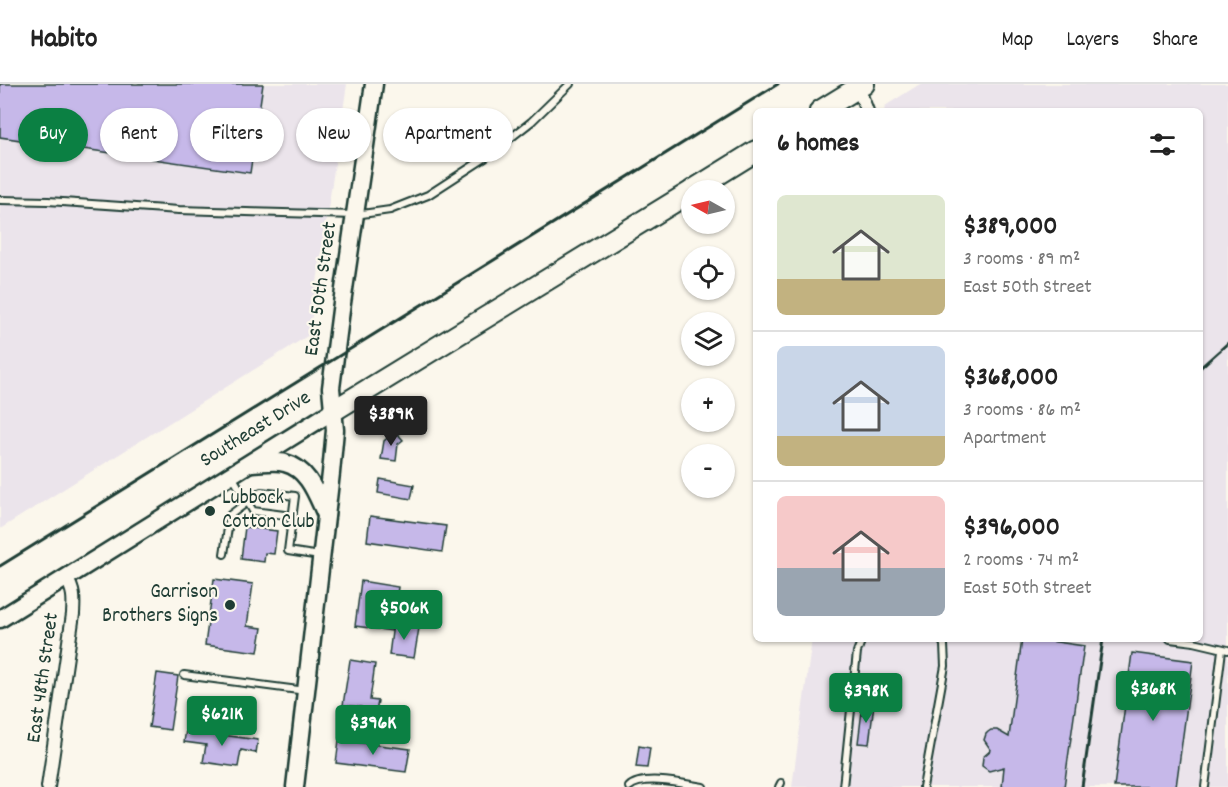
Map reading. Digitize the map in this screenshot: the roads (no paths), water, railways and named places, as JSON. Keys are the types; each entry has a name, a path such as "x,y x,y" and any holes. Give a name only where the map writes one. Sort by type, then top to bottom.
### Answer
{"main road":[{"name":"East 50th Street","path":"295,787 335,430 331,388 374,84"},
{"path":"825,108 861,86"},
{"name":"Southeast Drive","path":"710,180 753,153"},
{"name":"Southeast Drive","path":"0,619 247,464 681,198"},
{"path":"247,464 285,463 299,470 309,481 327,517"}],"street":[{"path":"861,86 866,108"},
{"name":"East 48th Street","path":"48,787 73,614 73,590 66,577"}],"lane":[{"path":"0,200 179,210 355,215 390,210 428,195 485,158 531,122 570,84"},
{"path":"231,474 253,511 292,516"},
{"path":"224,554 230,514 261,492 295,496 288,551 322,556"},
{"path":"843,787 857,652 861,642"},
{"path":"923,787 945,666 942,642"},
{"path":"1194,642 1225,650 1205,787"},
{"path":"184,675 306,691"},
{"path":"629,787 633,783 653,781 703,787"}],"railway":[{"path":"0,566 778,84"},
{"path":"1203,365 1228,343"},
{"path":"1082,787 1103,642"}],"place":[{"name":"Lubbock Cotton Club","path":"210,511"},
{"name":"Garrison Brothers Signs","path":"230,605"}]}
